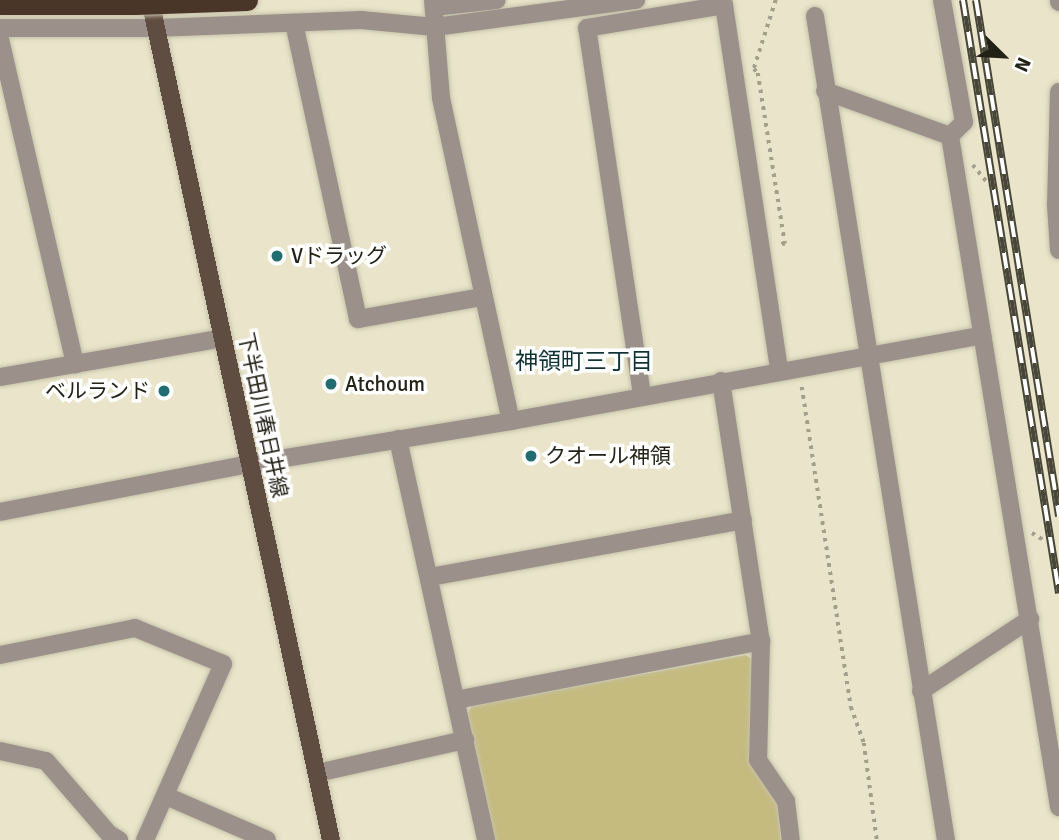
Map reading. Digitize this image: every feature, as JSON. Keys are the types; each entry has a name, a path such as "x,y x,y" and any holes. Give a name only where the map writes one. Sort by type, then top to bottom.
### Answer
{"highway":[{"path":"0,4 135,4 247,0"}],"main road":[{"name":"下半田川春日井線","path":"150,0 331,840"}],"street":[{"path":"497,0 434,4 442,98 482,297 511,421"},
{"path":"0,28 155,28 360,20 435,27 636,0"},
{"path":"942,0 964,122 950,136"},
{"path":"642,395 587,28 724,5 779,370"},
{"path":"815,16 866,354 946,840"},
{"path":"294,23 358,319 482,297"},
{"path":"0,39 75,364"},
{"path":"825,91 950,136"},
{"path":"1059,92 1059,250"},
{"path":"950,136 1059,807"},
{"path":"0,512 249,464 511,421 866,354 982,335"},
{"path":"0,377 223,338"},
{"path":"721,381 761,641 758,760 786,801 791,840"},
{"path":"398,439 486,840"},
{"path":"430,577 743,520"},
{"path":"921,691 1030,619"},
{"path":"0,655 135,628 223,664 145,840"},
{"path":"456,700 761,641"},
{"path":"317,773 465,740"},
{"path":"0,751 46,761 109,834 120,840"},
{"path":"166,796 267,840"}],"path":[{"path":"776,0 754,69 758,72 785,244 778,245"},
{"path":"799,367 850,708 864,743 877,840"}],"shaded area":[{"path":"746,655 753,660 751,765 777,804 781,840 494,840 467,714 472,706"}],"railway":[{"path":"963,0 1059,593"},
{"path":"976,0 1059,516"}],"place":[{"name":"Vドラッグ","path":"277,256"},
{"name":"Atchoum","path":"331,384"},
{"name":"ベルランド","path":"164,391"},
{"name":"クオール神領","path":"531,456"}],"district":[{"name":"神領町三丁目","path":"584,362"}]}
